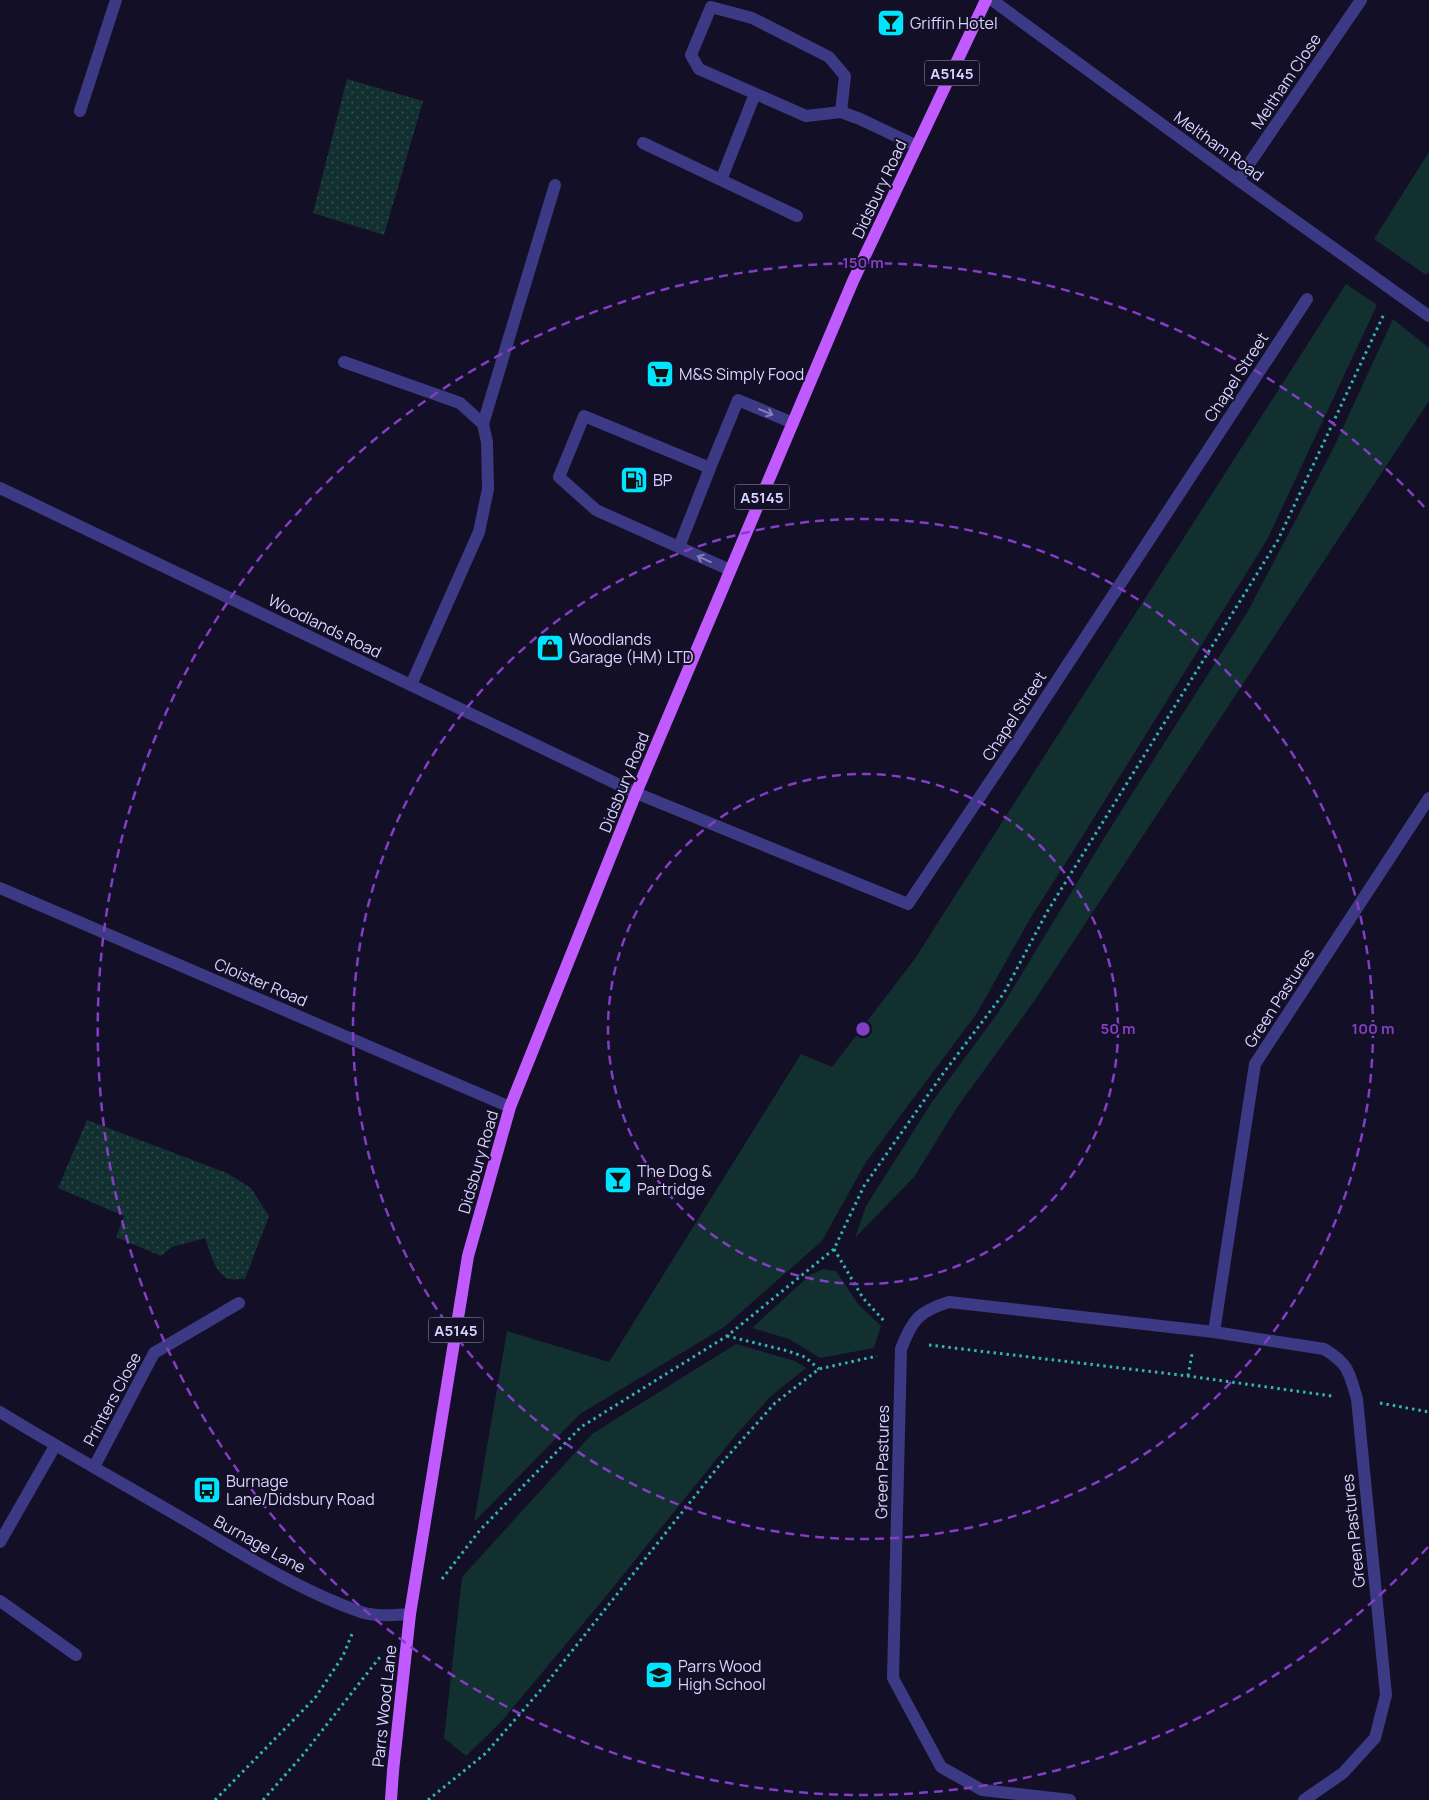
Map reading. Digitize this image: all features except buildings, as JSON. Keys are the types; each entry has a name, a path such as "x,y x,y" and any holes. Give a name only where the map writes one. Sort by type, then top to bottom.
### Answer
{"main road":[{"name":"Didsbury Road","path":"410,1614 468,1256 510,1107 636,793 853,282 986,0"},
{"name":"Parrs Wood Lane","path":"391,1800 410,1614"}],"street":[{"path":"80,111 116,0"},
{"name":"Meltham Road","path":"992,0 1238,180 1429,316"},
{"name":"Meltham Close","path":"1238,180 1361,0"},
{"path":"840,112 845,76 829,57 752,18 711,7 691,55 698,69 806,116 840,112 917,146"},
{"path":"721,180 755,94"},
{"path":"643,143 797,216"},
{"path":"411,685 479,532 488,489 487,442 483,424 555,185"},
{"name":"Chapel Street","path":"636,793 908,904 1022,734 1307,299"},
{"path":"344,362 460,403 483,424"},
{"path":"679,547 738,400 793,423"},
{"path":"710,468 584,416 559,477 596,510 730,570"},
{"name":"Woodlands Road","path":"0,488 636,793"},
{"name":"Green Pastures","path":"1214,1332 1255,1064 1429,798"},
{"name":"Cloister Road","path":"0,888 510,1107"},
{"name":"Green Pastures","path":"1070,1800 982,1790 941,1766 893,1678 901,1349 907,1332 917,1317 933,1306 949,1302 1214,1332 1324,1349 1338,1357 1348,1369 1357,1399 1386,1695 1375,1738 1343,1773 1304,1800"},
{"name":"Printers Close","path":"94,1467 154,1353 239,1303"},
{"name":"Burnage Lane","path":"0,1412 55,1446 248,1557 315,1593 362,1613 376,1616 410,1614"},
{"path":"0,1542 55,1446"},
{"path":"0,1601 76,1655"}],"path":[{"path":"437,1585 480,1530 581,1427 727,1336 834,1248 864,1186 942,1075 1004,993 1047,912 1278,540 1394,291"},
{"path":"834,1248 864,1298 883,1318 901,1349"},
{"path":"727,1336 805,1357 819,1369"},
{"path":"428,1800 486,1753 545,1686 718,1467 775,1402 819,1369 873,1358 901,1349 926,1344 1188,1376 1357,1399 1429,1412"},
{"path":"215,1800 315,1698 343,1656 362,1613"},
{"path":"263,1800 302,1756 382,1655"}],"green space":[{"path":"347,79 423,101 384,235 313,213"},
{"path":"1429,152 1429,272 1426,275 1374,239"},
{"path":"1346,284 1377,305 1267,540 1031,917 977,1013 866,1162 822,1241 723,1328 580,1414 474,1522 507,1331 609,1362 801,1054 832,1067 914,960"},
{"path":"1393,319 1429,348 1429,401 1035,1000 958,1106 914,1177 855,1238 866,1206 932,1102 998,1013 1106,835 1248,611 1334,447"},
{"path":"87,1120 227,1173 251,1188 269,1216 245,1279 229,1279 220,1272 213,1261 205,1238 172,1247 161,1256 116,1237 124,1216 58,1188"},
{"path":"823,1269 836,1271 858,1304 881,1326 874,1348 820,1358 789,1339 752,1328 810,1275"},
{"path":"736,1344 795,1361 806,1368 770,1397 735,1436 607,1595 501,1722 466,1756 444,1738 462,1577 592,1434"}],"place":[{"name":"Griffin Hotel","path":"891,23"},
{"name":"M&S Simply Food","path":"660,374"},
{"name":"BP","path":"634,480"},
{"name":"Woodlands Garage (HM) LTD","path":"550,648"},
{"name":"The Dog & Partridge","path":"618,1180"},
{"name":"Burnage Lane/Didsbury Road","path":"207,1490"},
{"name":"Parrs Wood High School","path":"659,1675"}]}
